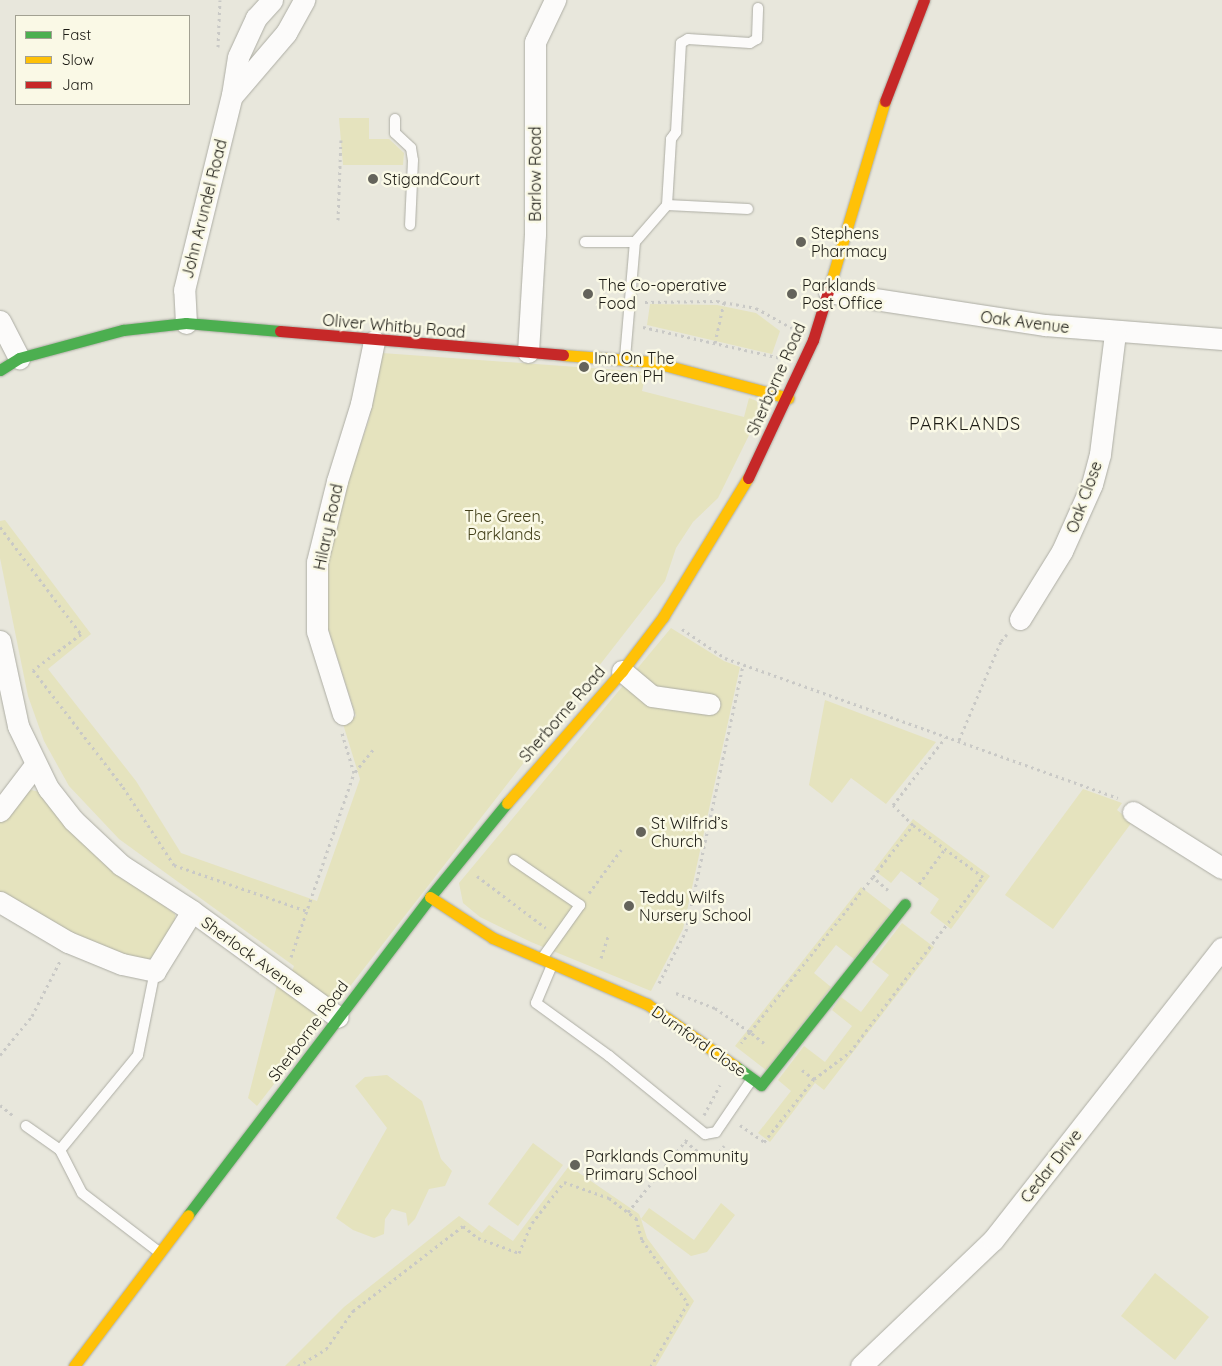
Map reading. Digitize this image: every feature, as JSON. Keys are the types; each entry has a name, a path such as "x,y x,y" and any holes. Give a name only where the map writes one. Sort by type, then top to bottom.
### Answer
{"street":[{"name":"John Arundel Road","path":"186,323 184,290 232,95 238,57 247,34 272,0"},
{"name":"John Arundel Road","path":"232,95 286,32 304,0"},
{"name":"Barlow Road","path":"528,352 535,234 535,42 555,0"},
{"name":"Sherborne Road","path":"74,1366 430,896 522,784 622,671 663,617 740,493 803,364 813,340 885,102 924,0"},
{"name":"Oak Avenue","path":"828,292 1036,324 1115,333 1222,339"},
{"path":"0,321 19,358"},
{"name":"Oliver Whitby Road","path":"0,370 19,358 69,342 123,330 186,323 374,341 624,359 700,374 788,398"},
{"name":"Oak Close","path":"1020,619 1066,543 1092,484 1100,454 1115,333"},
{"name":"Hilary Road","path":"343,714 317,631 317,562 337,481 361,404 374,341"},
{"name":"Sherlock Avenue","path":"0,641 18,726 35,765 73,820 121,865 192,911 338,1017"},
{"path":"622,671 652,696 709,704"},
{"path":"0,811 35,765"},
{"path":"1132,812 1222,868"},
{"name":"Durnford Close","path":"430,896 493,938 549,960 647,1004 761,1084 905,904"},
{"path":"0,902 68,942 122,964 155,971"},
{"name":"Sherlock Avenue","path":"155,971 192,911"},
{"name":"Cedar Drive","path":"861,1366 993,1240 1222,948"}],"lane":[{"path":"624,359 635,242 667,206 671,140 676,132 681,43 688,39 750,43 757,39 758,8"},
{"path":"395,119 395,133 411,148 413,160 410,224"},
{"path":"667,206 748,209"},
{"path":"585,242 635,242"},
{"path":"514,860 580,905 558,937 536,1003 609,1056 704,1134 716,1132 752,1078"},
{"path":"60,1150 138,1055 155,971"},
{"path":"26,1126 60,1150 82,1193 161,1253"}],"path":[{"path":"338,220 341,140"},
{"path":"629,305 650,301 724,302 756,308 813,340"},
{"path":"715,343 724,302"},
{"path":"628,324 803,364"},
{"path":"0,527 81,634 33,670 123,787 174,865 307,911"},
{"path":"663,617 725,658 1124,800 1132,812"},
{"path":"959,740 1001,641 1020,619"},
{"path":"658,985 686,930 743,664"},
{"path":"343,714 339,725 354,772"},
{"path":"945,849 905,904 873,878 913,825 892,805 946,738"},
{"path":"284,979 354,772 376,747"},
{"path":"580,905 621,850"},
{"path":"473,873 558,937"},
{"path":"601,959 608,936"},
{"path":"0,1055 32,1016 68,942"},
{"path":"594,956 608,962"},
{"path":"649,981 662,987"},
{"path":"689,1006 667,989 715,1008 750,1032 740,1044 733,1039"},
{"path":"736,1131 740,1125 764,1142 814,1079"},
{"path":"685,1141 711,1162 730,1139"},
{"path":"298,1366 326,1349 353,1311 463,1226 478,1238 519,1253 532,1222 564,1182 609,1198 636,1218 642,1240 688,1303 651,1366"}],"green space":[{"path":"339,118 369,118 369,139 389,139 404,153 403,165 343,165"},
{"path":"650,304 717,305 756,313 780,331 772,354 647,325"},
{"name":"The Green, Parklands","path":"382,353 646,372 642,391 744,417 749,398 757,401 759,415 718,498 693,522 676,548 665,581 257,1106 248,1098 278,981 286,987 294,966 119,839 69,786 44,741 28,696 0,558 0,521 5,520 91,634 48,669 136,781 181,853 317,901 360,779 343,724 356,716 328,628 328,563 345,489 369,420"},
{"path":"671,628 724,661 740,667 683,929 651,991 531,942 480,917 463,903 459,883"},
{"path":"825,700 936,742 886,804 851,778 832,803 809,785"},
{"path":"1083,789 1122,803 1117,810 1132,822 1053,929 1005,895"},
{"path":"31,790 40,792 121,874 175,914 176,929 149,959 133,959 86,940 0,896 0,822 22,792"},
{"path":"913,819 990,876 951,929 930,913 939,899 901,871 891,883 874,870"},
{"path":"861,887 892,911 854,959 836,945 814,973 831,987 766,1070 735,1046"},
{"path":"902,923 934,947 824,1090 815,1083 770,1142 758,1133 791,1091 778,1080 804,1046 825,1062 852,1026 832,1010 841,997 861,1012 889,975 872,962"},
{"path":"387,1075 422,1101 441,1159 452,1171 445,1186 429,1189 415,1219 408,1226 406,1213 392,1209 385,1219 384,1234 374,1238 353,1230 336,1218 387,1128 355,1086 365,1077"},
{"path":"533,1143 563,1165 518,1226 488,1204"},
{"path":"569,1166 639,1214 647,1238 694,1301 656,1366 285,1366 344,1307 459,1216 482,1233 489,1225 513,1241"},
{"path":"721,1203 735,1215 707,1252 691,1256 641,1219 649,1208 694,1240"},
{"path":"1155,1273 1209,1317 1175,1360 1121,1316"}],"traffic: fast":[{"path":"0,370 19,358 123,330 186,323 280,331"},
{"path":"188,1215 430,897 507,803"},
{"path":"735,1066 761,1085 905,904"}],"traffic: slow":[{"path":"830,285 885,101"},
{"path":"563,355 653,362 788,398"},
{"path":"507,803 622,671 663,617 748,478"},
{"path":"430,897 493,938 647,1004 735,1066"},
{"path":"74,1366 188,1215"}],"traffic: jam":[{"path":"885,101 924,0"},
{"path":"748,478 813,340 830,285"},
{"path":"280,331 563,355"}],"place":[{"name":"StigandCourt","path":"373,179"},
{"name":"Stephens Pharmacy","path":"801,242"},
{"name":"The Co-operative Food","path":"588,294"},
{"name":"Parklands Post Office","path":"792,294"},
{"name":"Inn On The Green PH","path":"584,367"},
{"name":"St Wilfrid’s Church","path":"641,832"},
{"name":"Teddy Wilfs Nursery School","path":"629,906"},
{"name":"Parklands Community Primary School","path":"575,1165"}],"district":[{"name":"PARKLANDS","path":"965,424"}]}
